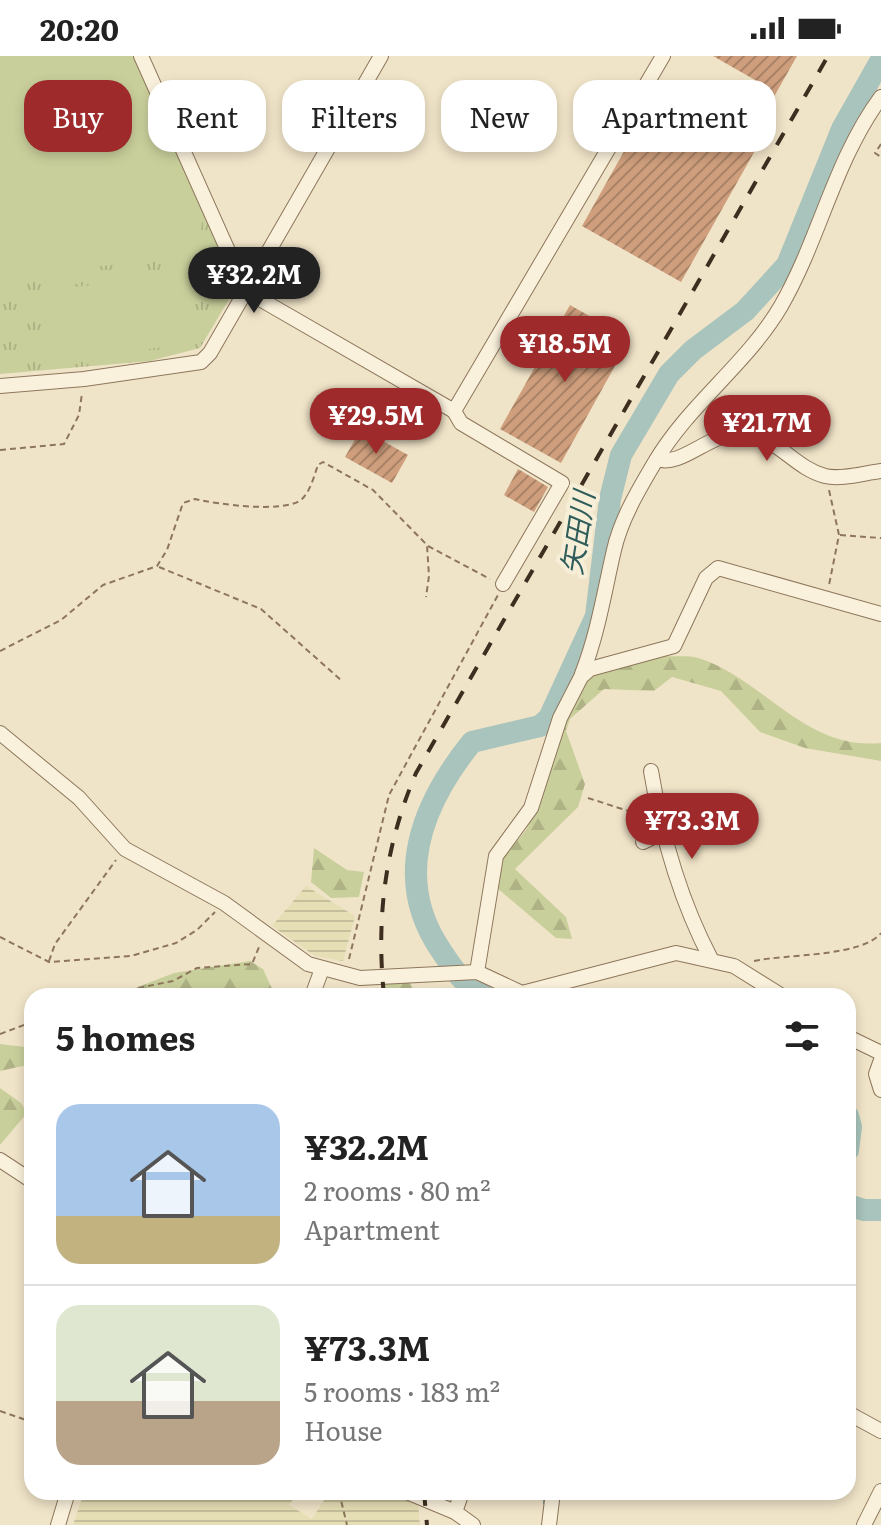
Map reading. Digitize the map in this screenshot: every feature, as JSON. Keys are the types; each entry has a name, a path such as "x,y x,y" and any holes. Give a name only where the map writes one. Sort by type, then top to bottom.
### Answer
{"street":[{"path":"141,56 246,291 454,411 461,423 562,483 503,584"},
{"path":"0,386 84,379 201,362 246,291 381,56"},
{"path":"454,411 663,56"},
{"path":"474,972 496,856 531,808 555,733 581,677 601,620 614,549 636,496 682,422 754,345 780,307 798,274 840,166 881,97"},
{"path":"657,459 672,461 712,438 741,433 770,440 798,462 826,476 881,471"},
{"path":"581,677 601,664 674,646 706,578 718,568 881,614"},
{"path":"0,733 79,798 125,849 224,903 292,955 346,976 474,972 511,988"},
{"path":"651,771 661,833 698,933 711,959"},
{"path":"643,842 661,833 700,829"},
{"path":"541,988 664,955 685,954 734,966 769,988"},
{"path":"315,988 322,969"},
{"path":"856,1041 881,1053"},
{"path":"881,1060 876,1074 881,1090"},
{"path":"0,1160 24,1176"},
{"path":"856,1417 881,1431"},
{"path":"864,1525 881,1491"},
{"path":"58,1525 66,1500"},
{"path":"426,1500 455,1512 473,1525"},
{"path":"455,1512 459,1500"},
{"path":"549,1525 552,1500"}],"path":[{"path":"881,144 875,153 881,157"},
{"path":"0,450 64,444 79,415 84,379"},
{"path":"0,651 61,620 103,585 157,566 167,550 183,503 195,499 276,507 292,504 301,500 318,465 323,462 373,490 427,545 503,584 389,795 346,976"},
{"path":"826,476 839,535 827,598"},
{"path":"839,535 881,538"},
{"path":"426,597 429,576 427,545"},
{"path":"157,566 261,609 342,681"},
{"path":"588,798 636,812 648,818 661,833"},
{"path":"49,962 55,944 125,849"},
{"path":"0,937 49,962 131,956 176,943 197,930 224,903"},
{"path":"138,988 173,981 197,968 252,964 262,931"},
{"path":"734,966 782,955 853,949 874,942 881,933"},
{"path":"0,1034 24,1025"},
{"path":"0,1411 24,1419"},
{"path":"341,1500 347,1525"}],"shaded area":[{"path":"306,886 355,916 343,961 315,956 272,926"},
{"path":"81,1500 292,1500 289,1505 312,1519 324,1500 407,1500 418,1504 420,1525 73,1525"}],"green space":[{"path":"0,56 139,56 149,80 148,152 180,152 237,286 200,348 150,361 0,374"},
{"path":"0,56 134,56 148,88 148,152 175,152 203,216 199,243 188,256 0,278"},
{"path":"184,276 192,344 52,360 44,290"},
{"path":"666,656 694,657 721,668 807,725 829,736 854,742 881,743 881,761 805,748 760,732 721,691 672,677 654,691 604,689 570,719 566,731 585,784 578,807 515,869 566,917 572,939 556,938 497,888 502,859 526,830 540,803 559,732 588,679 604,670"},
{"path":"314,848 347,870 364,872 359,897 331,898 311,882"},
{"path":"250,961 263,969 272,988 136,988 174,973"},
{"path":"383,980 410,981 412,988 384,988"},
{"path":"0,1044 24,1047 24,1066 0,1071"},
{"path":"0,1088 21,1103 24,1117 0,1145"}],"building":[{"path":"713,56 797,56 776,93 776,80 755,80"},
{"path":"624,152 754,152 681,282 582,226"},
{"path":"570,305 630,339 561,463 500,429"},
{"path":"361,429 408,455 392,483 345,457"},
{"path":"518,469 548,487 534,512 504,495"}],"waterway":[{"name":"矢田川","path":"472,988 442,952 427,925 418,897 416,870 419,843 427,816 454,766 472,742 540,726 549,718 596,616 610,499 621,455 669,374 693,350 745,311 787,265 842,129 881,60"},
{"name":"矢田川","path":"856,1208 881,1210"}],"railway":[{"path":"383,988 381,938 385,882 397,828 416,773 828,56"},
{"path":"425,1500 427,1525"}]}
